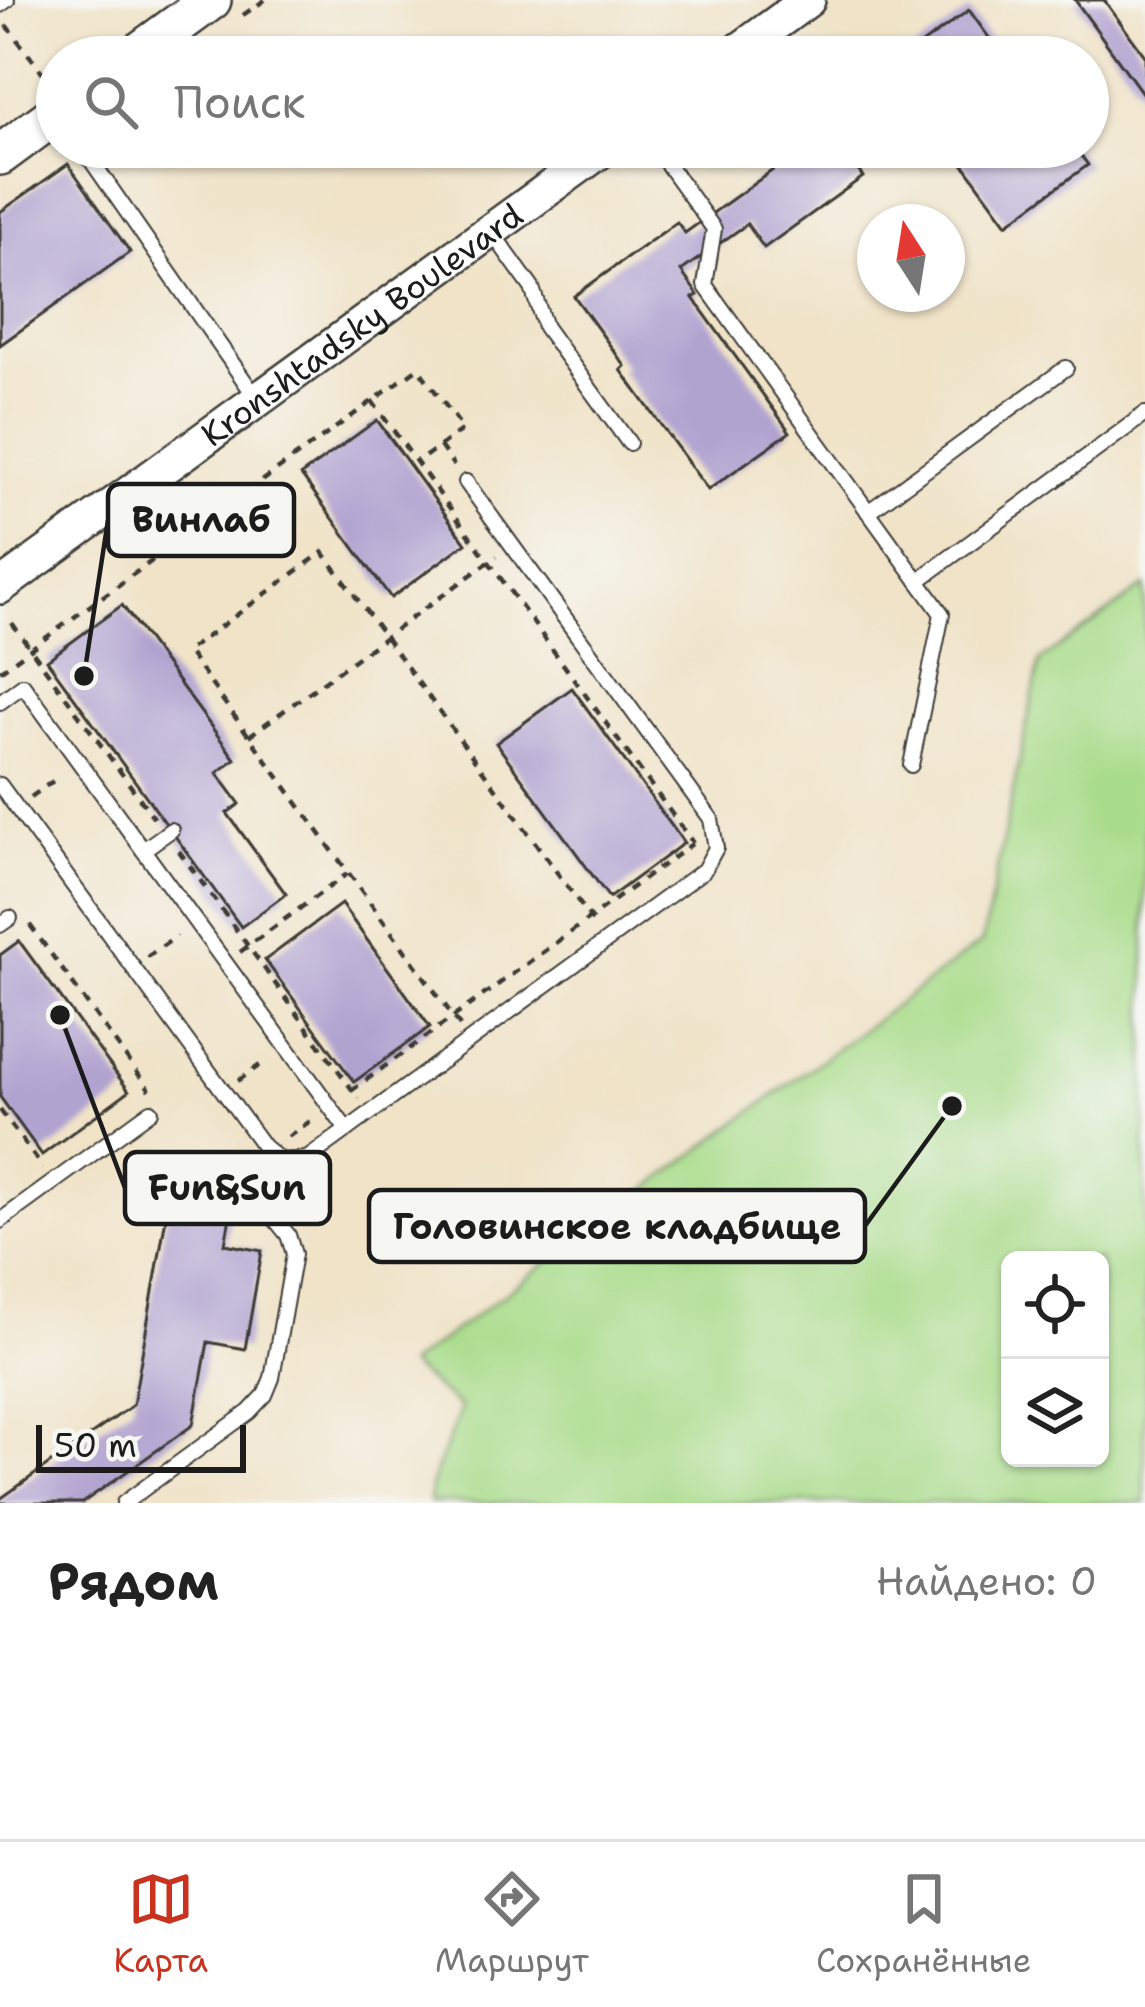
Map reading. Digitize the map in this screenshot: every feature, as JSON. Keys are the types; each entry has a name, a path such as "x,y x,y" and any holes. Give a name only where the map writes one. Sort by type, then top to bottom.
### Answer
{"main road":[{"path":"162,36 211,0"},
{"path":"0,154 36,128"}],"street":[{"path":"759,36 808,0"},
{"name":"Kronshtadsky Boulevard","path":"0,587 577,168"}],"lane":[{"path":"97,168 258,400"},
{"path":"670,168 714,229 705,285 942,614 911,765"},
{"path":"491,231 532,288 545,326 629,443"},
{"path":"868,512 1066,368"},
{"path":"917,581 1145,414"},
{"path":"0,785 269,1151 281,1161 307,1159 704,870 716,848 711,819 466,482"},
{"path":"0,702 23,685 347,1130"},
{"path":"143,850 168,832"},
{"path":"0,1221 151,1111"},
{"path":"124,1503 249,1412 265,1395 294,1254 279,1221 251,1198 175,1182"}],"path":[{"path":"0,17 36,64"},
{"path":"0,671 418,368 463,429 416,463"},
{"path":"372,401 693,843"},
{"path":"249,736 512,545"},
{"path":"470,1040 187,651 306,564 323,552 607,941"},
{"path":"12,623 369,1113"},
{"path":"16,807 102,746"},
{"path":"269,1151 713,829"},
{"path":"226,963 349,873"},
{"path":"133,968 218,905"},
{"path":"5,922 26,920 139,1074 155,1100 151,1111"},
{"path":"224,1091 309,1030"},
{"path":"0,1110 53,1183"}],"green space":[{"path":"1145,586 1145,1503 430,1503 431,1483 461,1408 408,1365 982,942 1040,661"}],"building":[{"path":"1075,0 1104,0 1145,56 1145,97 1109,47 1109,36 1101,36"},
{"path":"969,10 988,36 933,36"},
{"path":"62,168 71,168 130,252 0,345 0,212"},
{"path":"776,168 857,168 863,177 764,248 747,224 681,271 698,295 693,298 790,432 708,490 574,296 677,222 685,233"},
{"path":"966,168 1084,168 1007,224"},
{"path":"377,420 466,543 391,598 301,475"},
{"path":"122,605 235,759 217,773 240,804 227,813 286,894 241,927 47,660"},
{"path":"572,688 684,843 609,898 496,743"},
{"path":"341,904 430,1027 354,1082 265,960"},
{"path":"19,941 129,1091 42,1155 0,1097 0,955"},
{"path":"168,1206 230,1217 225,1244 262,1251 245,1349 208,1342 193,1425 82,1503 0,1503 133,1405"}],"place":[{"name":"Винлаб","path":"84,676"},
{"name":"Fun&Sun","path":"60,1015"},
{"name":"Головинское кладбище","path":"952,1106"}]}
